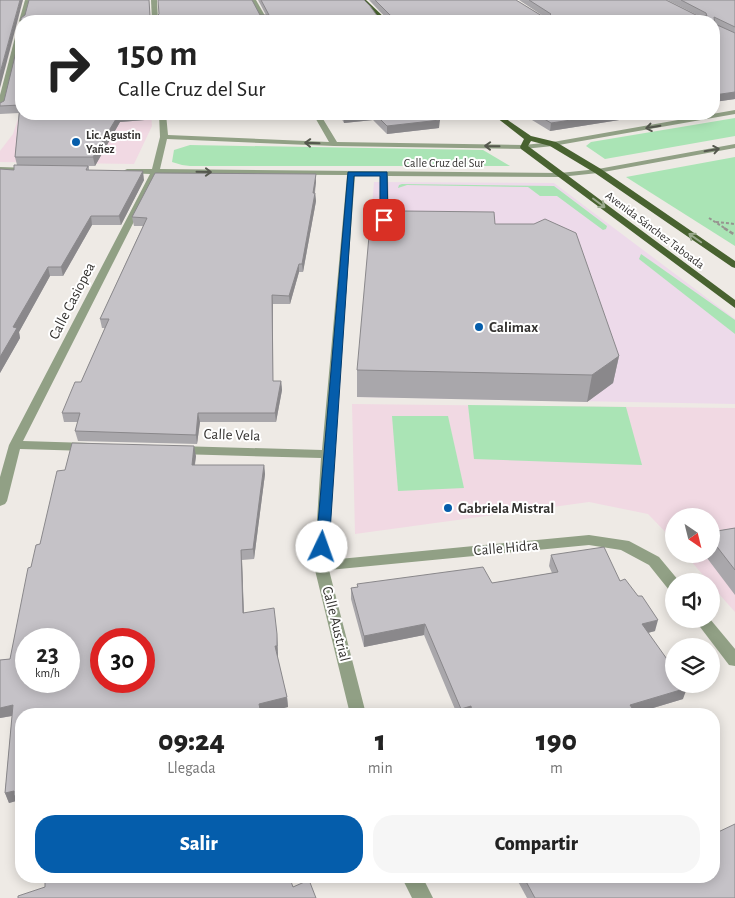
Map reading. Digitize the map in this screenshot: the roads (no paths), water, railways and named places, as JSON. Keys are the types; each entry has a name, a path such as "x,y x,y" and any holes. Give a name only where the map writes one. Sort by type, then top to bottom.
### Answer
{"main road":[{"path":"363,0 379,15"},
{"path":"503,120 528,138 524,147"},
{"name":"Avenida Sánchez Taboada","path":"528,138 553,144 598,171 735,265"},
{"name":"Avenida Sánchez Taboada","path":"524,147 735,305"}],"street":[{"path":"24,15 28,0"},
{"path":"154,0 155,15"},
{"path":"253,0 262,15"},
{"path":"0,108 15,49"},
{"name":"Calle Cruz del Sur","path":"720,115 735,112"},
{"name":"Calle Casiopea","path":"0,501 15,445 155,172 164,136 163,120"},
{"path":"320,120 334,144"},
{"name":"Calle Cruz del Sur","path":"164,136 334,144 524,147 553,144 693,120"},
{"name":"Calle Cruz del Sur","path":"116,171 560,175 598,171 735,146"},
{"path":"0,169 39,170"},
{"name":"Calle Austrial","path":"351,174 328,454 321,566 356,708"},
{"path":"384,174 384,245"},
{"path":"15,445 103,447"},
{"name":"Calle Vela","path":"162,449 328,454"},
{"name":"Calle Hidra","path":"321,566 589,540 624,545 654,561 665,575"},
{"path":"708,628 735,660"},
{"path":"415,883 423,898"}],"place":[{"name":"Lic. Agustin Yañez","path":"76,142"},
{"name":"Calimax","path":"479,327"},
{"name":"Gabriela Mistral","path":"448,508"}]}
